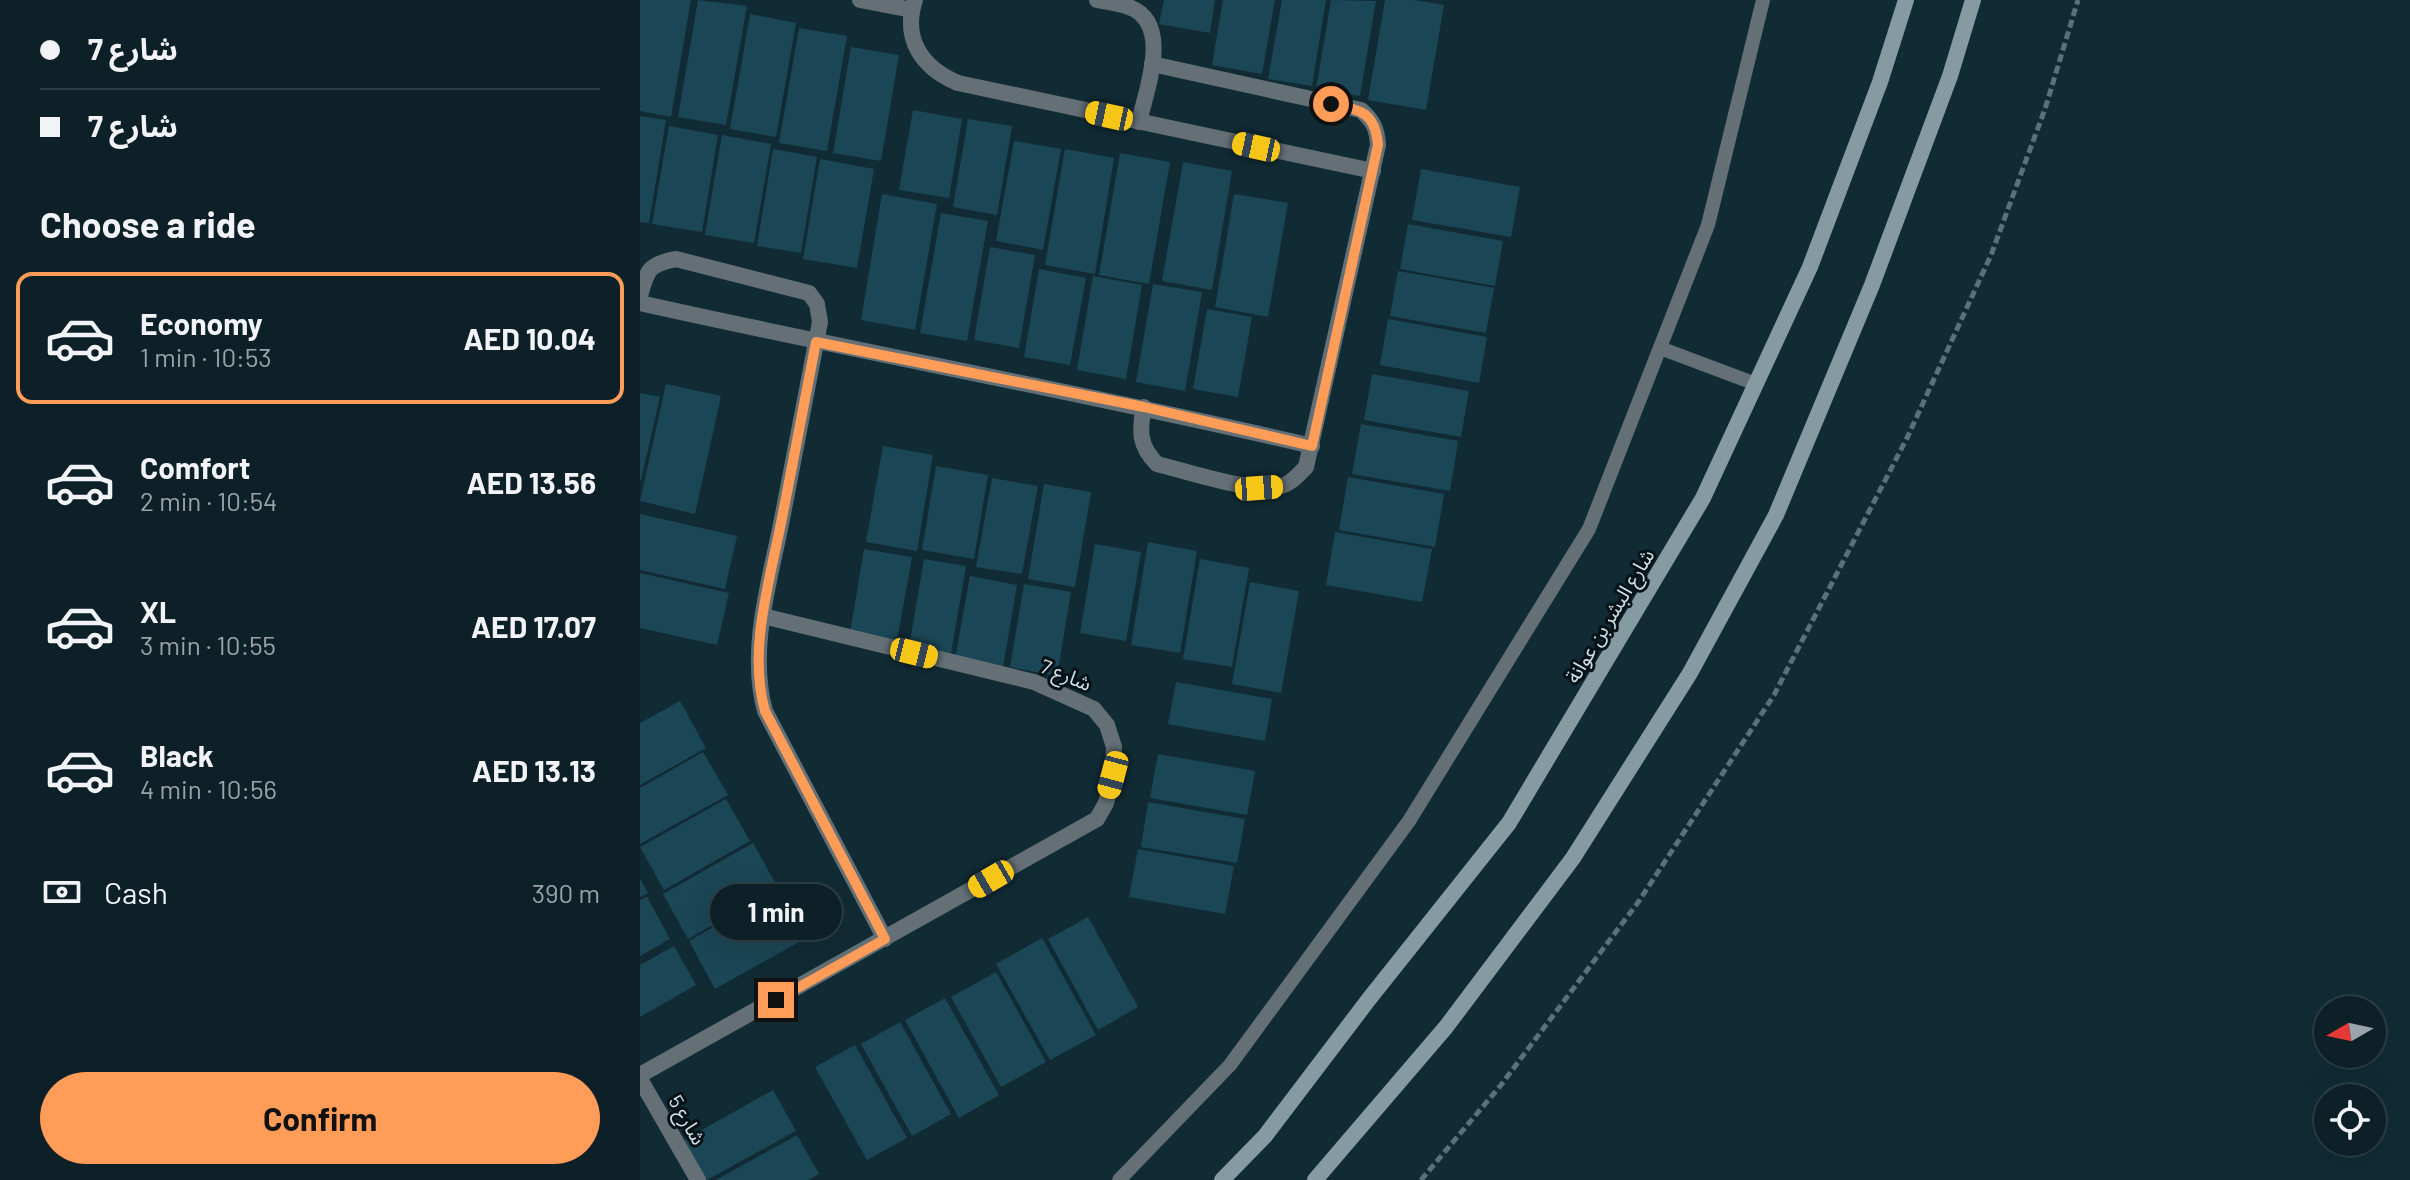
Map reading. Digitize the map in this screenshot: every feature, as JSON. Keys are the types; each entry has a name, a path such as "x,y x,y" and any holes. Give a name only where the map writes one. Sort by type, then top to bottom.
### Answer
{"main road":[{"name":"شارع البشر بن عوانة","path":"1222,1180 1265,1136 1509,823 1703,498 1810,267 1880,82 1906,0"},
{"path":"1315,1180 1446,1027 1573,858 1690,673 1776,515 1872,285 1950,76 1973,0"}],"street":[{"path":"860,0 913,5 910,32 914,46 925,63 942,77 958,83 1373,171"},
{"path":"1097,0 1131,7 1146,18 1153,31 1155,46 1139,122"},
{"path":"1144,407 1141,442 1157,464 1259,488 1279,486 1293,480 1306,467 1378,145 1377,129 1361,110 1152,64"},
{"path":"640,296 646,272 659,262 676,259 809,293 817,304 820,322 763,616 758,675 765,711 885,939"},
{"path":"640,303 816,342 1144,407 1312,446"},
{"name":"شارع 7","path":"640,1077 1097,819 1106,803 1113,775 1114,747 1107,725 1094,709 1034,682 763,616"},
{"name":"شارع 5","path":"640,1077 698,1180"}],"lane":[{"path":"1119,1180 1230,1065 1409,821 1589,529 1708,225 1763,0"},
{"path":"1660,348 1756,384"}],"path":[{"path":"1421,1180 1501,1085 1639,901 1774,695 1907,438 1991,255 2045,109 2078,0"}],"building":[{"path":"640,0 691,0 671,117 640,111"},
{"path":"698,0 747,6 726,125 678,117"},
{"path":"1164,0 1215,0 1210,33 1159,24"},
{"path":"1223,0 1275,0 1262,74 1212,65"},
{"path":"1282,0 1326,0 1312,86 1268,79"},
{"path":"1331,0 1376,1 1360,96 1316,89"},
{"path":"1385,0 1414,0 1444,5 1426,110 1368,100"},
{"path":"750,14 796,23 776,137 730,129"},
{"path":"799,28 847,36 827,151 779,143"},
{"path":"851,47 899,55 881,161 833,153"},
{"path":"913,110 962,119 949,198 899,190"},
{"path":"640,116 666,120 649,223 640,222"},
{"path":"968,119 1012,126 997,215 953,207"},
{"path":"669,126 718,135 702,232 652,224"},
{"path":"722,135 771,144 754,243 705,235"},
{"path":"1014,141 1061,149 1043,250 996,241"},
{"path":"773,149 817,157 801,253 757,246"},
{"path":"1065,149 1114,158 1095,274 1045,265"},
{"path":"1120,153 1170,162 1149,284 1099,275"},
{"path":"820,159 874,169 857,268 803,259"},
{"path":"1183,162 1232,171 1212,290 1162,281"},
{"path":"1421,169 1520,187 1511,237 1412,220"},
{"path":"882,194 937,204 915,330 861,320"},
{"path":"1234,194 1288,203 1268,317 1215,307"},
{"path":"941,213 988,221 967,341 920,333"},
{"path":"1408,224 1503,241 1495,286 1400,269"},
{"path":"990,247 1035,255 1019,348 974,340"},
{"path":"1039,269 1086,278 1070,365 1024,357"},
{"path":"1398,271 1494,288 1486,333 1390,316"},
{"path":"1093,276 1142,285 1126,379 1077,370"},
{"path":"1153,284 1202,292 1185,391 1136,382"},
{"path":"1207,309 1252,317 1238,397 1193,389"},
{"path":"1388,319 1487,337 1479,383 1380,365"},
{"path":"1372,374 1469,391 1461,437 1364,420"},
{"path":"666,384 721,396 695,514 640,501"},
{"path":"640,393 660,397 641,480 640,480"},
{"path":"1361,424 1458,441 1450,491 1352,474"},
{"path":"883,446 933,455 917,551 866,542"},
{"path":"936,466 988,475 974,559 922,550"},
{"path":"1348,477 1444,494 1435,547 1339,530"},
{"path":"992,478 1038,486 1022,574 976,567"},
{"path":"1044,484 1091,492 1075,587 1028,579"},
{"path":"640,514 737,536 725,589 640,570"},
{"path":"1335,532 1432,549 1422,602 1326,585"},
{"path":"1148,542 1197,551 1180,653 1131,645"},
{"path":"1095,544 1141,552 1126,641 1080,633"},
{"path":"864,549 912,557 897,641 850,633"},
{"path":"924,559 966,566 951,654 909,647"},
{"path":"1200,559 1249,568 1232,667 1183,659"},
{"path":"640,573 729,593 717,645 640,628"},
{"path":"970,576 1017,585 1003,667 955,659"},
{"path":"1250,582 1299,591 1281,693 1232,684"},
{"path":"1024,584 1071,592 1057,676 1010,667"},
{"path":"1176,682 1272,699 1265,741 1168,724"},
{"path":"680,701 706,748 640,785 640,723"},
{"path":"703,752 728,795 640,844 640,788"},
{"path":"1158,754 1255,771 1247,815 1150,798"},
{"path":"726,799 750,841 664,890 640,847"},
{"path":"1148,802 1245,819 1237,863 1141,847"},
{"path":"753,843 778,888 688,939 663,894"},
{"path":"1138,849 1234,866 1225,914 1129,897"},
{"path":"640,878 648,893 640,897"},
{"path":"781,889 808,937 715,989 689,941"},
{"path":"647,897 670,939 640,956 640,900"},
{"path":"1088,917 1138,1007 1098,1030 1048,939"},
{"path":"1042,938 1096,1035 1050,1060 996,964"},
{"path":"674,946 696,985 640,1017 640,965"},
{"path":"996,972 1046,1062 1001,1087 951,997"},
{"path":"945,998 999,1095 959,1118 905,1020"},
{"path":"900,1022 951,1114 912,1136 861,1044"},
{"path":"855,1045 907,1138 867,1160 815,1067"},
{"path":"773,1090 796,1131 707,1180 684,1140"},
{"path":"797,1135 819,1174 808,1180 716,1180"}],"route":[{"path":"776,1000 885,939 765,711 760,694 758,675 763,616 816,342 1144,407 1312,446 1378,145 1377,129 1361,110 1331,104"}]}
